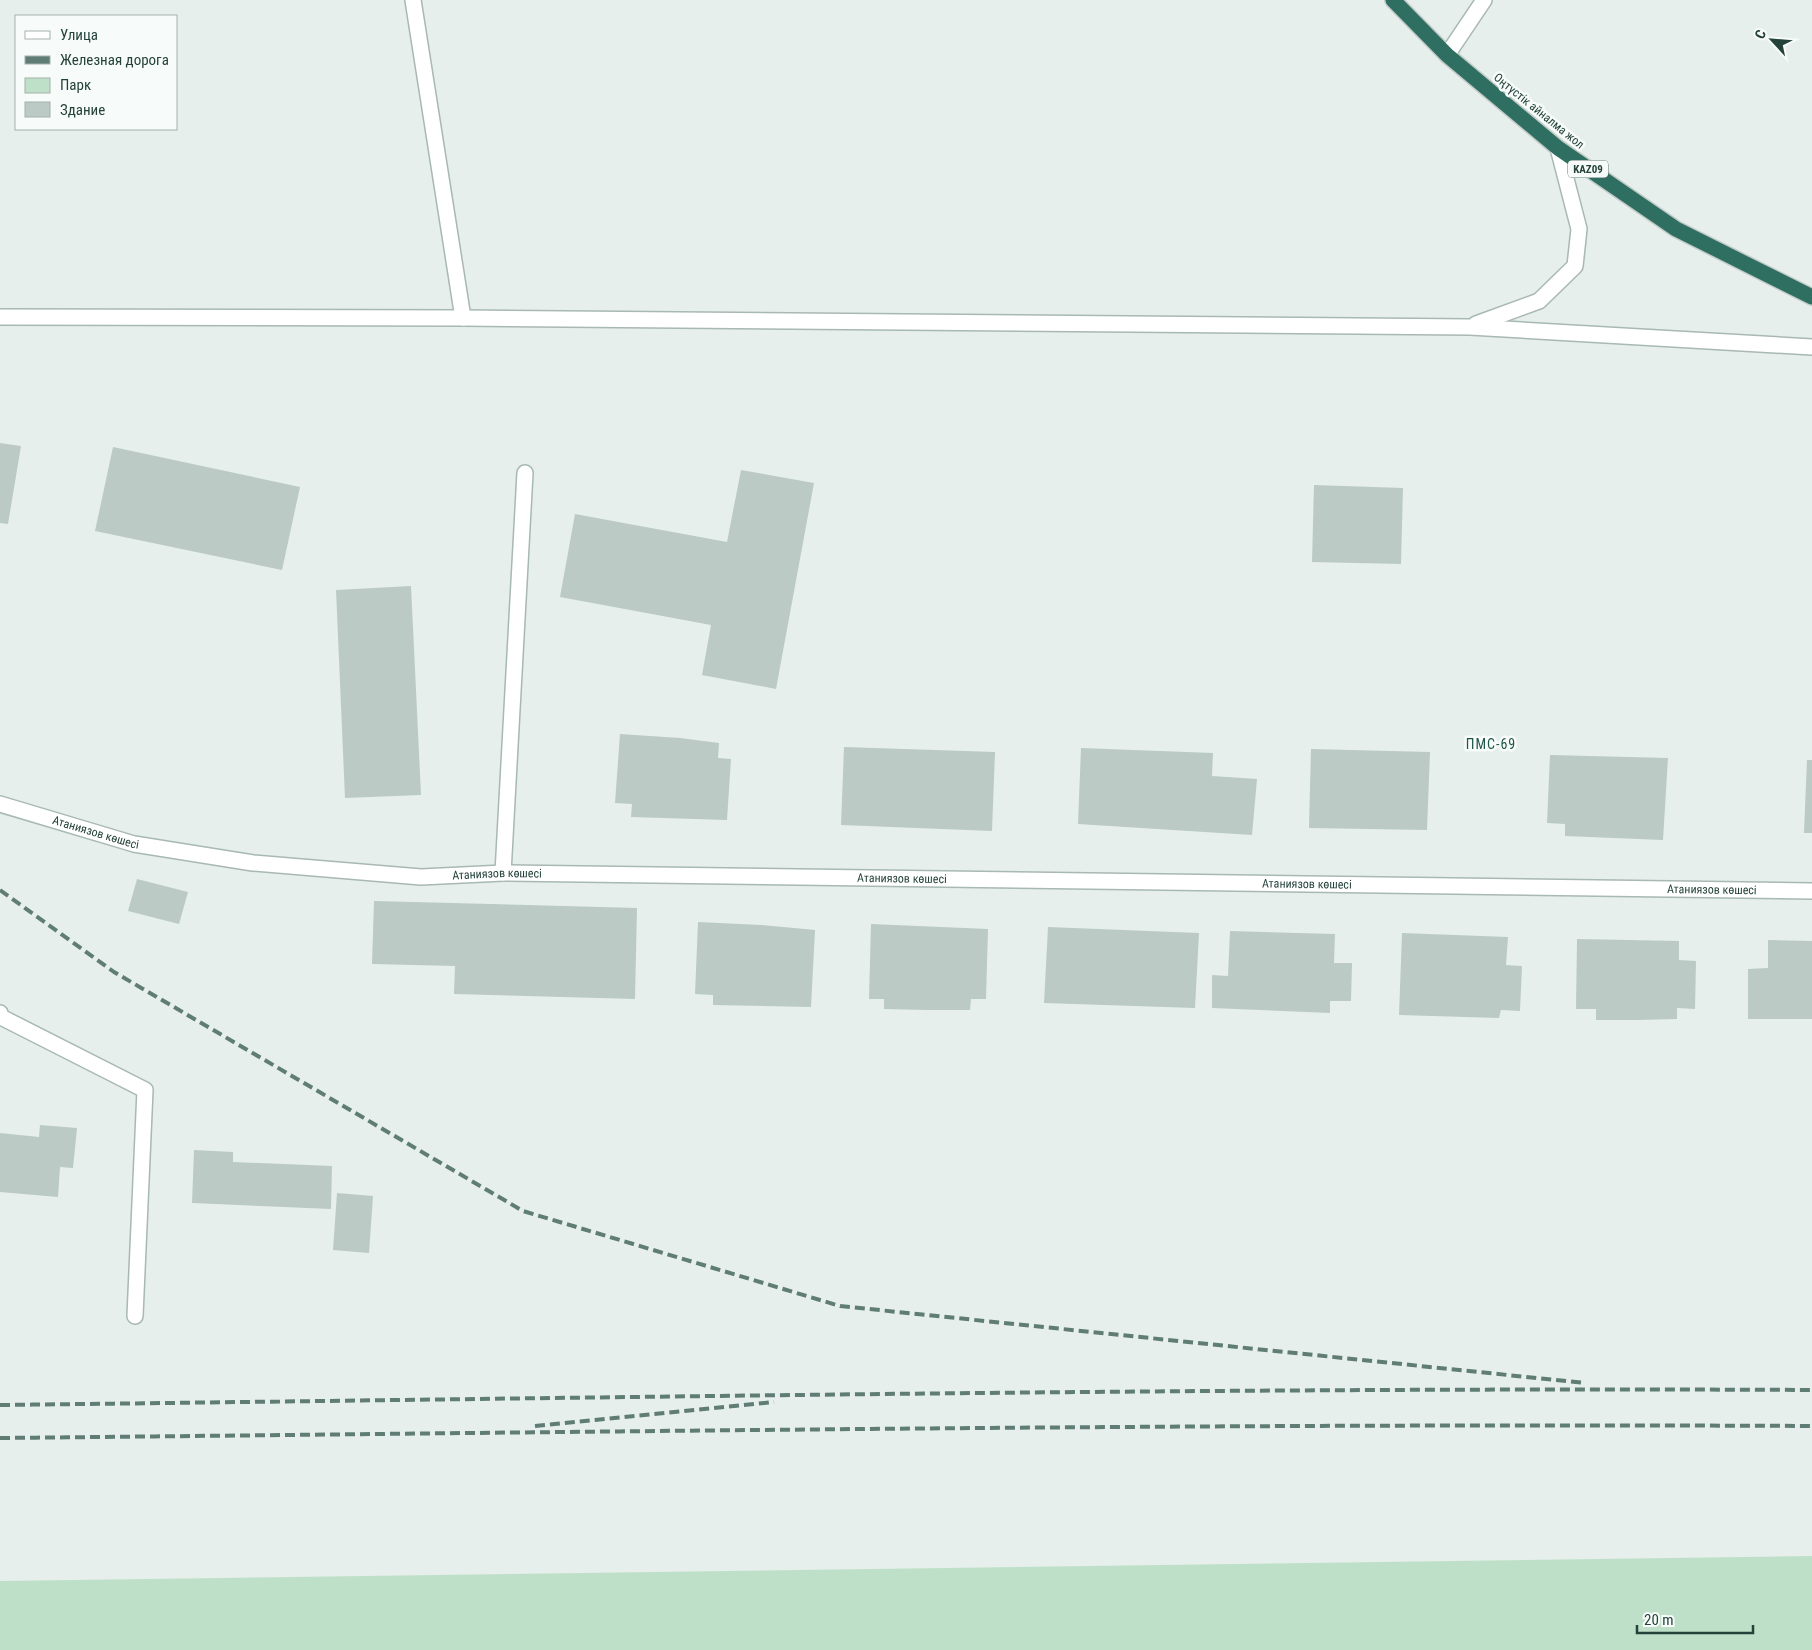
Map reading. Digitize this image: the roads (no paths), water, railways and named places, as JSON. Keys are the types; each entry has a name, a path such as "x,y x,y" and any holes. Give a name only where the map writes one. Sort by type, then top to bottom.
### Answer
{"highway":[{"name":"Оңтүстік айналма жол","path":"1393,0 1446,55 1558,148 1676,229 1812,296"}],"street":[{"path":"413,0 463,318"},
{"path":"1446,55 1484,0"},
{"path":"1470,327 1540,301 1575,266 1579,229 1558,148"},
{"path":"0,317 463,318 1470,327 1812,347"},
{"path":"503,873 525,473"},
{"name":"Атаниязов көшесі","path":"0,804 134,844 253,863 421,877 503,873 1812,891"},
{"path":"0,1017 145,1090 135,1316"}],"railway":[{"path":"0,890 114,972 523,1211 840,1306 1585,1383"},
{"path":"0,1405 1359,1390 1812,1390"},
{"path":"535,1426 774,1402"},
{"path":"0,1438 1132,1427 1812,1426"}],"district":[{"name":"ПМС-69","path":"1491,744"}]}
